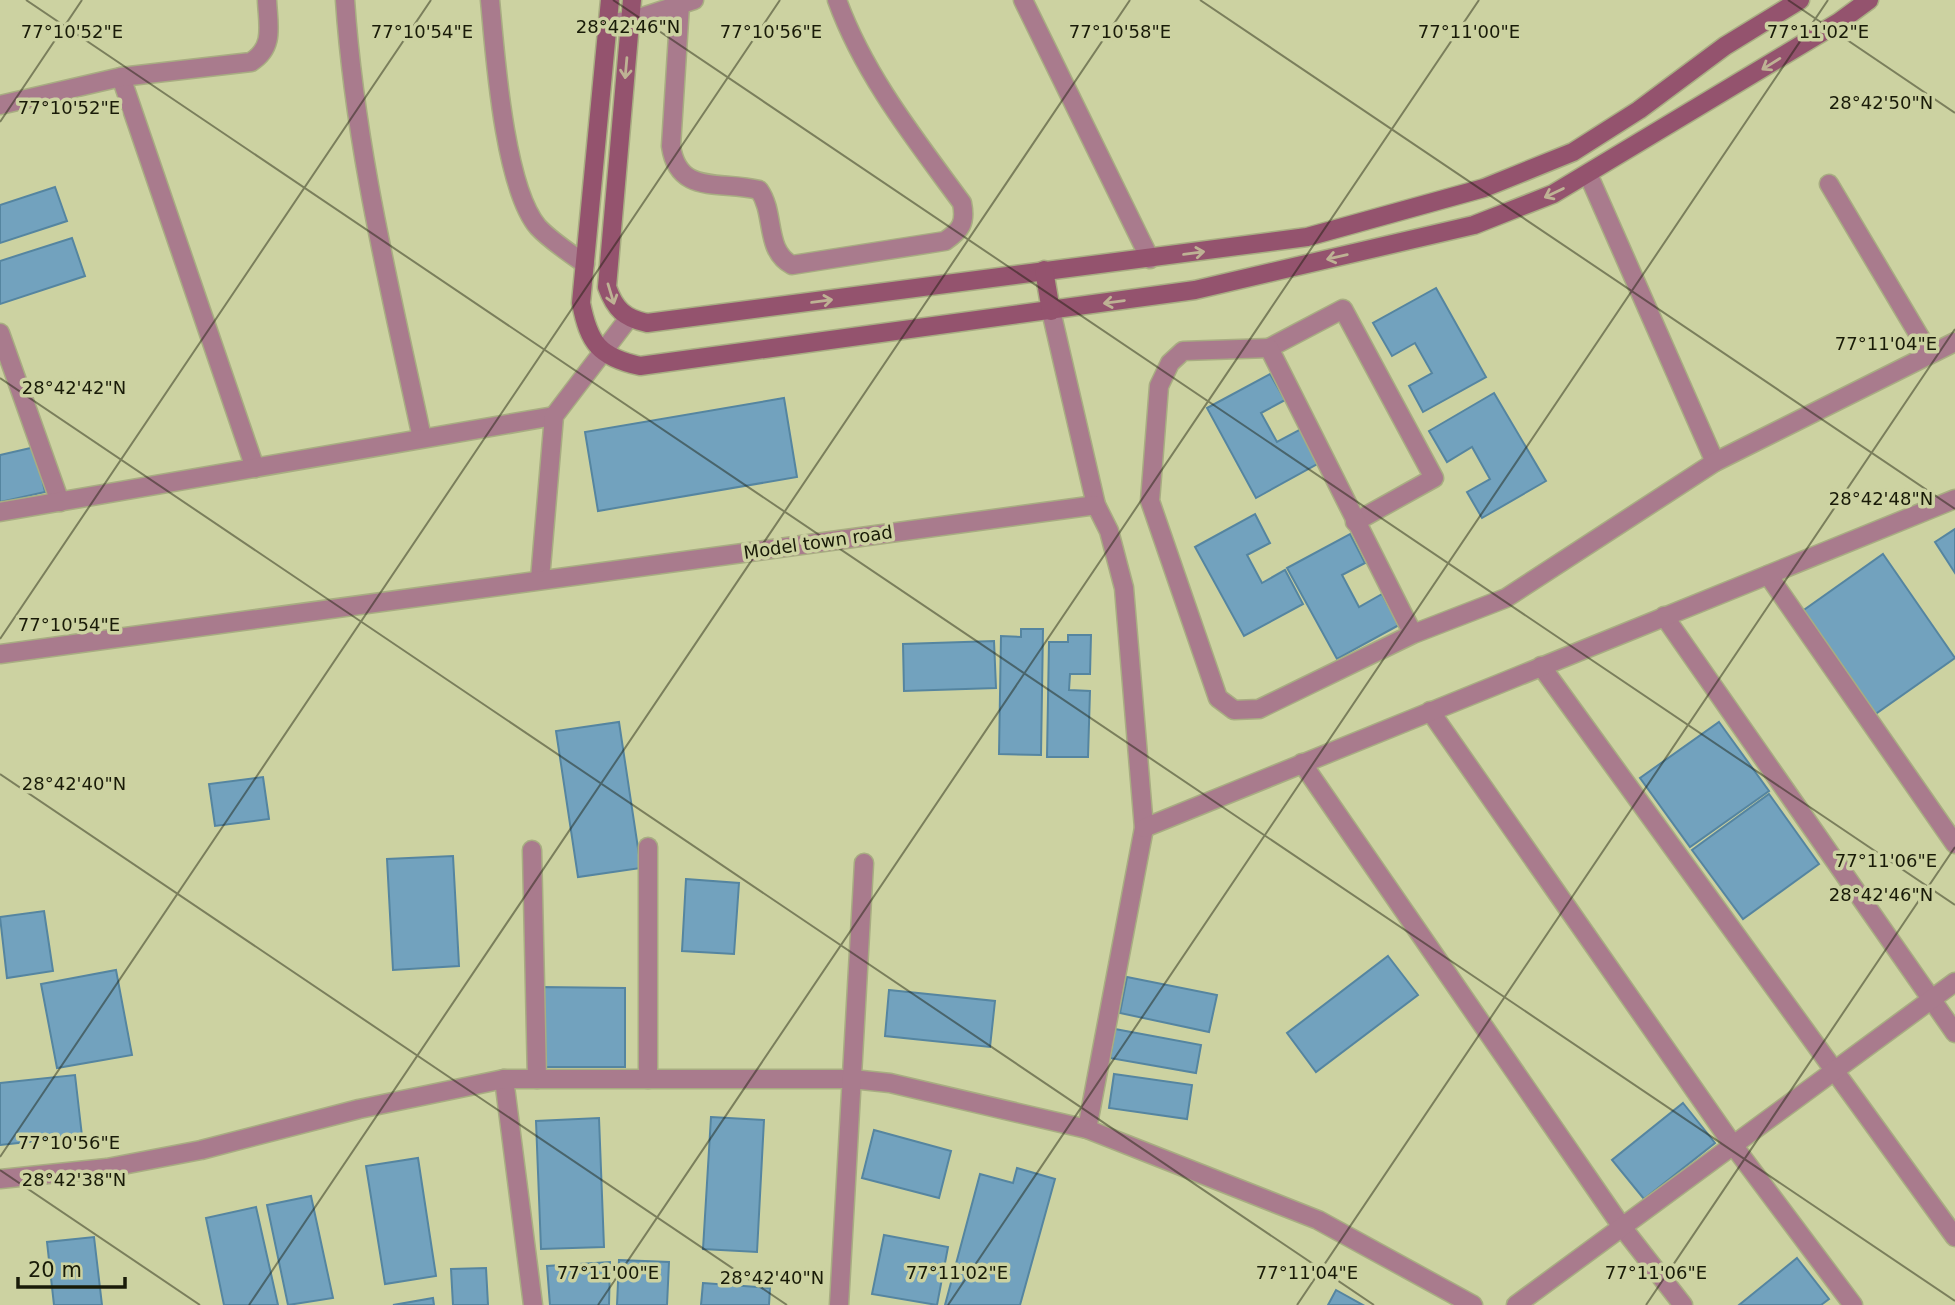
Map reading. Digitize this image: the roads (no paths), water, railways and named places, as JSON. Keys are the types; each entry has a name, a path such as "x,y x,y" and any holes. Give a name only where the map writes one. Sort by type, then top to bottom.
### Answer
{"street":[{"path":"1,103 121,77 251,62 263,55 269,42 267,0"},
{"path":"345,0 349,69 365,172 422,438"},
{"path":"490,0 498,86 519,187 538,226 585,264"},
{"path":"610,0 581,303 586,328 603,351 617,361 640,366 1195,290 1474,225 1553,194 1839,22 1869,0"},
{"path":"632,0 607,287 613,303 628,319 670,321 1307,237 1484,188 1573,152 1639,110 1725,46 1800,0"},
{"path":"608,23 630,21 687,2 671,146 673,161 680,174 693,181 759,190 768,202 774,247 781,259 792,265 945,241 959,232 965,219 962,204 898,115 850,37 837,0"},
{"path":"1023,0 1150,259"},
{"path":"121,77 255,468"},
{"path":"1588,174 1715,462"},
{"path":"1829,184 1930,354"},
{"path":"1044,270 1096,505 1109,531 1124,588 1144,828 1087,1129"},
{"path":"1354,522 1434,478 1343,309 1269,348 1183,351 1170,363 1159,386 1150,501 1218,698 1234,710 1259,709 1413,634 1506,598 1715,462 1955,342"},
{"path":"540,579 554,416 628,319"},
{"path":"0,333 60,502"},
{"path":"1269,348 1354,522 1413,634"},
{"path":"0,512 554,416"},
{"path":"1144,828 1955,499"},
{"name":"Model town road","path":"0,654 1096,505"},
{"path":"1768,575 1955,844"},
{"path":"1664,616 1955,1033"},
{"path":"1541,666 1955,1237"},
{"path":"1430,711 1733,1145 1853,1305"},
{"path":"1302,764 1622,1227 1683,1305"},
{"path":"648,846 648,1079"},
{"path":"532,850 537,1079"},
{"path":"839,1305 864,863"},
{"path":"1516,1305 1955,982"},
{"path":"0,1179 107,1168 201,1150 359,1109 504,1079 852,1079 890,1083 1087,1129 1318,1220 1473,1305"},
{"path":"504,1079 533,1305"}]}
